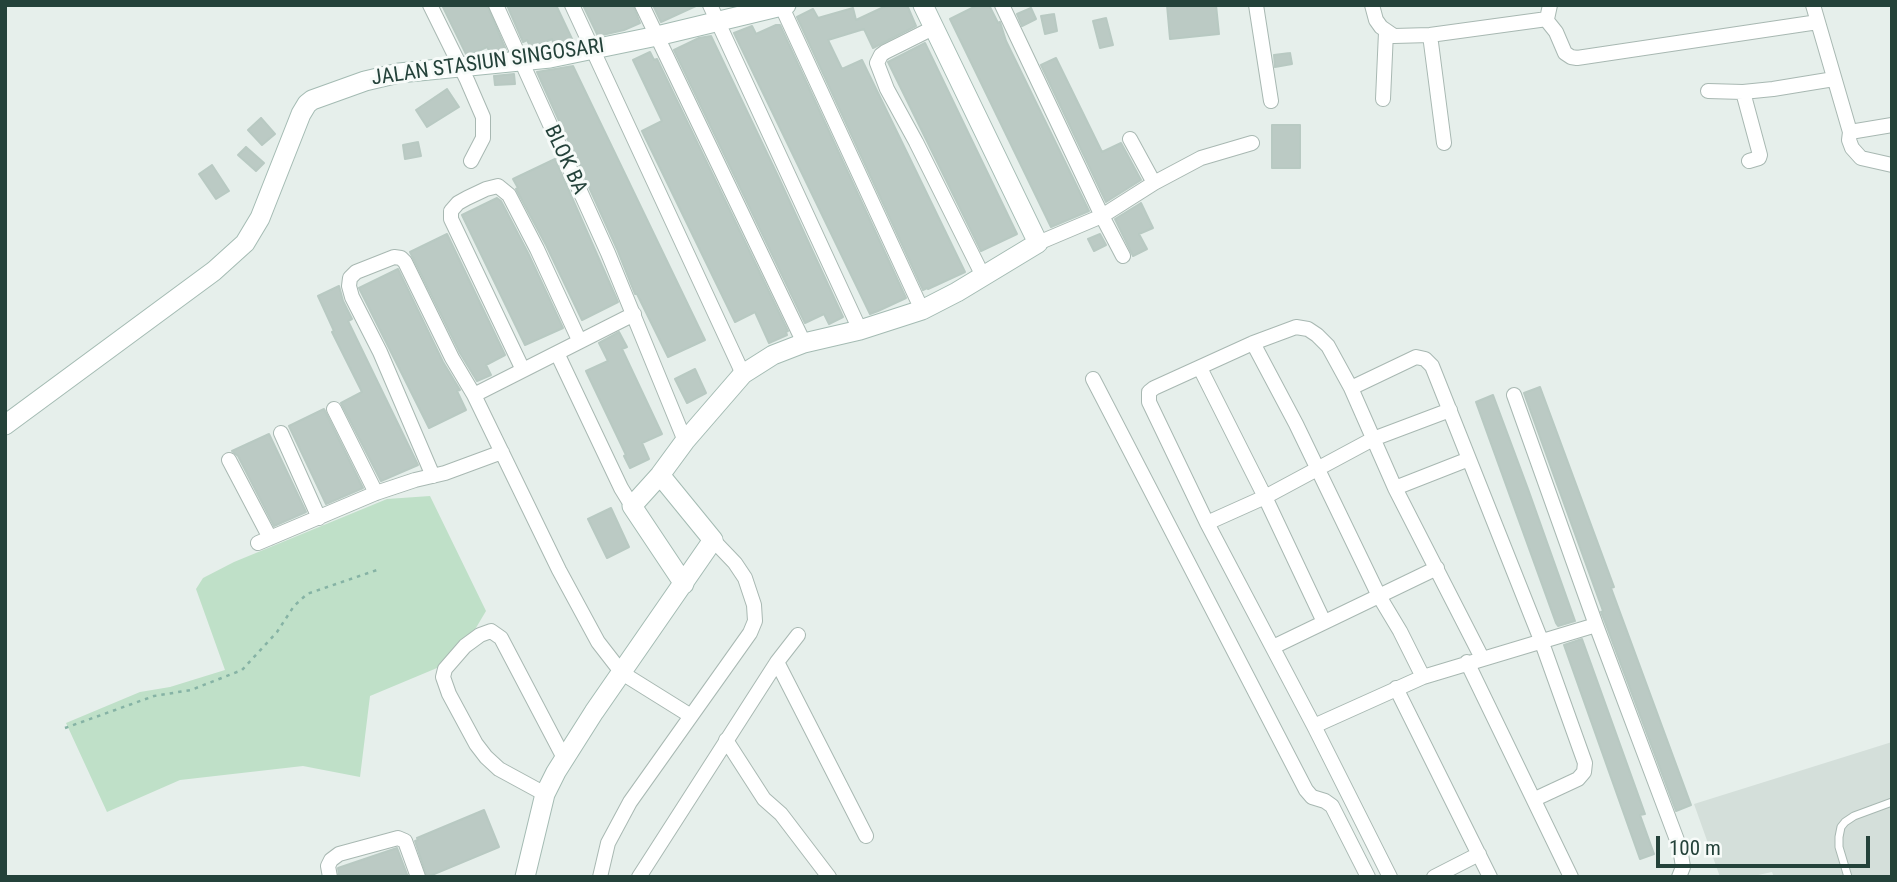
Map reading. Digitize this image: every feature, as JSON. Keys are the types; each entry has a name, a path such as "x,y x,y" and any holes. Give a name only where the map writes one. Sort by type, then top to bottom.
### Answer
{"street":[{"path":"430,5 483,117 483,138 471,161"},
{"name":"BLOK BA","path":"496,5 634,314 685,441"},
{"path":"572,5 743,374"},
{"path":"642,5 804,343"},
{"path":"923,5 1038,243"},
{"path":"1002,5 1122,256"},
{"path":"1256,5 1271,101"},
{"path":"1372,5 1376,20 1386,32 1394,36 1430,35 1548,12 1565,53 1577,58 1818,22"},
{"path":"1813,5 1850,132 1849,140 1857,155 1866,160 1892,165"},
{"path":"783,6 922,310"},
{"name":"JALAN STASIUN SINGOSARI","path":"5,425 214,271 237,251 252,233 301,114 312,100 399,73 521,62 592,46 657,36 714,13 783,6"},
{"path":"714,13 860,330"},
{"path":"933,28 885,52 877,63 887,89 983,276"},
{"path":"1383,99 1386,32"},
{"path":"1430,35 1444,142"},
{"path":"1708,91 1743,92 1834,79"},
{"path":"1743,92 1760,155 1759,158 1749,161"},
{"path":"1850,132 1892,125"},
{"path":"1130,139 1154,183"},
{"path":"632,506 743,374 773,355 804,343 860,330 922,310 1038,243 1101,216 1201,158 1252,143"},
{"path":"523,370 451,219 451,211 467,198 486,188 498,187 509,195 579,340"},
{"path":"433,475 348,283 356,272 398,257 403,259 452,358 474,395 559,570 598,642 622,673 691,716"},
{"path":"474,395 634,314"},
{"path":"1390,877 1207,523 1148,398 1149,392 1252,343 1296,327 1308,329 1317,335 1328,346 1351,388 1395,488 1482,658"},
{"path":"1252,343 1379,596 1423,677"},
{"path":"557,353 621,488 684,584"},
{"path":"1351,388 1416,357 1425,359 1432,366 1541,640 1586,768 1577,779 1535,799"},
{"path":"1200,368 1324,622"},
{"path":"1093,379 1307,793 1332,806 1368,877"},
{"path":"1514,395 1596,625 1680,848 1683,867 1679,877"},
{"path":"334,409 376,493"},
{"path":"1207,523 1265,497 1373,439 1450,410"},
{"path":"281,432 319,518"},
{"path":"229,460 264,540 376,493 445,473 502,452"},
{"path":"1395,488 1469,459"},
{"path":"600,877 608,843 630,802 750,633 755,621 754,605 745,578 660,475"},
{"path":"525,877 545,794 564,758 713,540"},
{"path":"1273,647 1437,568"},
{"path":"1314,726 1423,677 1596,625"},
{"path":"545,794 499,769 476,744 449,694 443,677 445,669 465,646 491,631 501,638 564,758"},
{"path":"639,877 777,662 798,635"},
{"path":"777,662 866,836"},
{"path":"1467,662 1571,877"},
{"path":"1396,688 1490,877"},
{"path":"726,740 764,799 781,814 829,877"},
{"path":"330,877 328,866 339,854 398,838 405,841 418,877"},
{"path":"1434,877 1479,854"}],"lane":[{"path":"1848,877 1839,847 1841,827 1854,816 1892,803"}],"path":[{"path":"65,728 153,696 191,690 242,670 307,594 380,569"}],"shaded area":[{"path":"1892,742 1892,877 1774,877 1772,872 1749,877 1720,877 1694,804"}],"green space":[{"path":"430,496 486,611 467,643 437,668 370,696 360,777 303,766 180,780 107,812 66,723 140,692 170,687 225,670 196,589 203,578 234,562 387,499"}],"building":[{"path":"442,5 487,5 506,50 490,52 487,47 466,54"},
{"path":"507,5 556,5 573,41 554,45 552,39 531,48 527,40 523,42"},
{"path":"583,5 633,5 640,23 598,36"},
{"path":"653,5 698,5 661,22"},
{"path":"888,5 907,5 916,26 873,48 864,29 828,40 842,69 862,60 965,272 923,290 797,17 813,9 818,18 853,8 856,20"},
{"path":"978,5 989,5 998,23 1000,22 1006,41 1089,211 1051,227 950,19"},
{"path":"1167,5 1216,5 1219,34 1170,39"},
{"path":"1031,8 1036,19 1022,26 1017,14"},
{"path":"1054,14 1057,31 1045,34 1041,16"},
{"path":"1106,18 1113,45 1100,48 1093,21"},
{"path":"780,25 906,298 870,314 734,33 752,26 756,34"},
{"path":"711,36 843,317 829,324 824,314 805,323 674,50 699,38"},
{"path":"925,43 1017,234 981,251 888,62"},
{"path":"650,52 654,60 657,59 788,331 787,335 769,343 755,312 735,322 642,131 662,121 633,60"},
{"path":"1290,53 1292,64 1275,67 1274,55"},
{"path":"1056,58 1102,152 1121,143 1141,180 1106,202 1041,65"},
{"path":"573,66 705,340 668,357 635,294 537,72"},
{"path":"514,74 515,84 495,85 494,76"},
{"path":"447,89 459,107 427,127 416,110"},
{"path":"261,118 275,134 262,145 248,130"},
{"path":"1272,125 1300,125 1300,168 1272,168"},
{"path":"418,142 421,156 405,159 403,145"},
{"path":"246,147 264,163 256,171 238,155"},
{"path":"555,159 618,302 582,320 513,179"},
{"path":"212,165 229,191 216,199 199,174"},
{"path":"497,198 528,253 563,328 525,345 462,215"},
{"path":"1141,203 1153,228 1139,234 1147,249 1133,256 1115,219"},
{"path":"447,234 505,355 486,365 491,375 477,381 460,353 410,252"},
{"path":"1100,234 1106,245 1094,251 1088,239"},
{"path":"398,269 443,362 460,390 457,391 466,410 429,428 359,288"},
{"path":"339,286 352,319 348,321 418,465 381,481 341,403 362,392 332,332 334,331 318,296"},
{"path":"619,332 627,347 622,349 662,434 642,443 649,459 630,468 586,371 608,361 599,343"},
{"path":"695,369 706,393 687,403 675,379"},
{"path":"1540,387 1691,805 1676,811 1601,612 1603,611 1524,393"},
{"path":"1493,395 1575,621 1558,626 1556,623 1476,402"},
{"path":"324,409 363,488 326,504 289,426"},
{"path":"269,434 306,512 274,526 238,456 232,451"},
{"path":"611,508 629,547 607,558 588,519"},
{"path":"1582,639 1645,814 1640,815 1654,854 1640,859 1564,645"},
{"path":"484,810 499,847 427,877 415,841 417,838"},
{"path":"397,848 408,877 339,877 338,868"}]}
